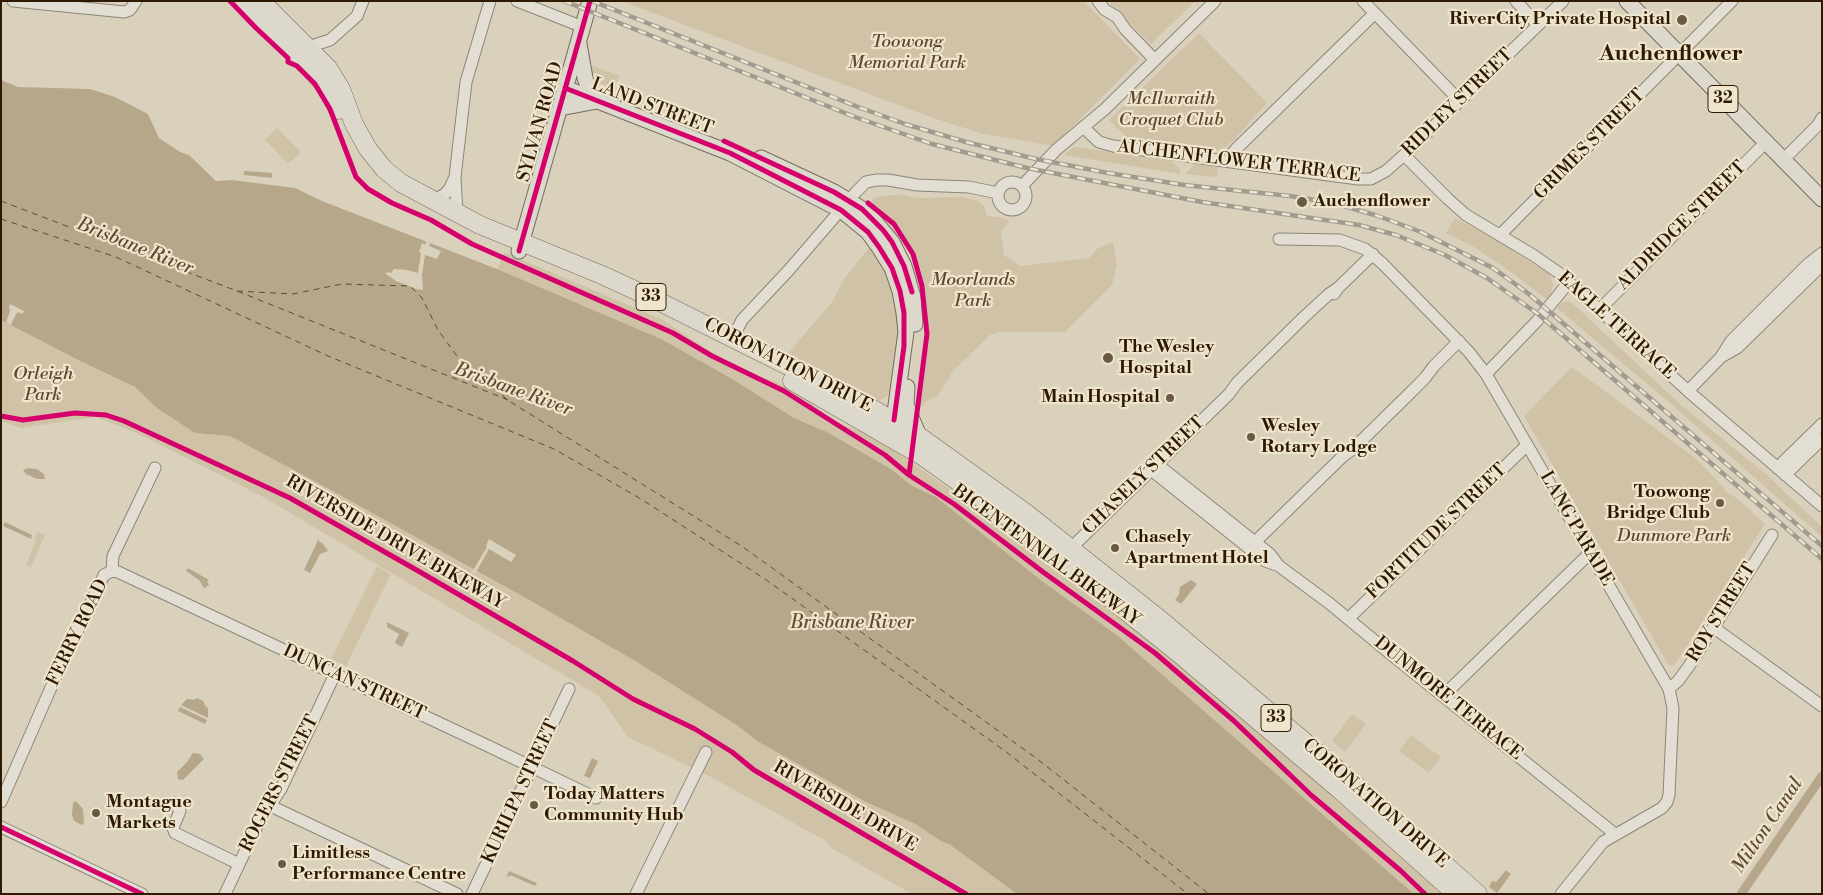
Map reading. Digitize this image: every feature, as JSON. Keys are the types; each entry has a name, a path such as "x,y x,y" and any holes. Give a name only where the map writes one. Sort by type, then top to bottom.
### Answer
{"highway":[{"name":"CORONATION DRIVE","path":"241,1 319,79 335,102 356,150 375,174 396,192 418,206 463,228 520,246 627,286 868,406 919,436 980,479 1177,652 1341,791 1456,894"},
{"name":"CORONATION DRIVE","path":"261,1 322,61 341,89 360,136 375,160 401,183 520,246 660,312 809,390 922,456 1012,520 1065,553 1162,621 1350,780 1478,894"}],"main road":[{"name":"SYLVAN ROAD","path":"520,246 590,1"},
{"name":"32","path":"1632,3 1680,55 1822,200"},
{"path":"581,34 585,78 589,88"},
{"name":"LAND STREET","path":"566,84 589,88 732,144 845,205 855,221 874,240 886,257 896,279 903,302 906,323 894,420"},
{"name":"LAND STREET","path":"566,84 600,101 730,152 845,205 862,209 883,230 899,254 909,278 913,297 915,333 906,400 908,413 919,436"},
{"path":"560,108 600,101"},
{"path":"868,406 885,402 898,390"},
{"path":"894,420 896,431 922,456"}],"street":[{"path":"13,1 124,12 130,10 136,1"},
{"path":"308,47 330,40 357,16 363,1"},
{"path":"457,214 455,177 466,82 490,1"},
{"path":"517,1 581,34"},
{"path":"1098,1 1105,10 1117,17 1125,29 1155,60"},
{"path":"1022,186 1056,150 1155,60 1215,1"},
{"path":"1364,1 1460,100"},
{"path":"1516,1 1538,25"},
{"name":"RIDLEY STREET","path":"1371,179 1386,171 1404,155 1563,1"},
{"name":"GRIMES STREET","path":"1500,235 1732,1"},
{"path":"1230,162 1231,155 1375,13"},
{"path":"322,61 330,40"},
{"path":"1784,160 1821,122"},
{"name":"AUCHENFLOWER TERRACE","path":"1083,127 1094,139 1106,145 1358,179 1371,179"},
{"name":"ALDRIDGE STREET","path":"1600,309 1766,142"},
{"name":"EAGLE TERRACE","path":"1404,155 1466,215 1549,265 1600,309 1688,391 1822,506"},
{"path":"432,201 445,194 455,177"},
{"path":"736,339 737,330 742,320 862,186 871,180 917,185 969,187 998,193"},
{"path":"1014,182 1022,186 1025,198 1018,208 1009,209 1002,205 998,198 999,189 1006,183 1014,182"},
{"name":"LANG PARADE","path":"1279,239 1340,240 1357,245 1373,254 1459,341 1486,374 1669,689 1673,708 1668,799 1662,808 1615,834 1599,846 1561,894"},
{"path":"1722,357 1731,341 1808,264 1822,253"},
{"name":"CHASELY STREET","path":"1065,553 1229,394 1241,388 1332,299 1338,288 1373,254"},
{"path":"1688,391 1722,357 1737,348 1822,265"},
{"path":"1486,374 1537,321 1568,282"},
{"path":"1255,542 1342,456 1349,444 1379,413 1421,374 1434,366 1459,341"},
{"path":"1781,472 1822,424"},
{"path":"1781,472 1822,439"},
{"name":"FORTITUDE STREET","path":"1348,619 1526,445"},
{"name":"DUNMORE TERRACE","path":"1154,467 1255,542 1270,554 1280,566 1615,834"},
{"name":"DUNMORE TERRACE","path":"1154,467 1259,556 1266,561 1280,566"},
{"name":"FERRY ROAD","path":"1,802 53,683 104,575 112,571 113,556 155,468"},
{"name":"ROY STREET","path":"1669,689 1681,677 1772,535"},
{"path":"1443,696 1590,553"},
{"name":"DUNCAN STREET","path":"112,571 116,571 596,798"},
{"path":"1713,627 1822,706"},
{"name":"ROGERS STREET","path":"225,894 259,822 281,789 335,674"},
{"name":"KURILPA STREET","path":"472,894 568,689"},
{"path":"636,894 706,752"},
{"path":"175,803 180,811 173,828 175,833 239,864"},
{"path":"270,804 457,894"},
{"path":"2,828 142,894"},
{"path":"115,894 117,882"}],"green space":[{"name":"Toowong Memorial Park","path":"621,1 1084,1 1140,59 1053,146 983,134 933,118"},
{"path":"1113,1 1195,1 1151,44 1110,4"},
{"name":"McIlwraith Croquet Club","path":"1199,33 1267,103 1234,140 1213,152 1131,141 1109,120"},
{"path":"590,65 620,76 614,90 592,78"},
{"path":"277,128 301,152 288,164 265,140"},
{"path":"1076,147 1171,161 1179,168 1181,174 1064,155"},
{"path":"1196,163 1218,166 1217,177 1185,174"},
{"name":"Moorlands Park","path":"901,194 916,198 961,197 978,201 984,206 987,216 1005,218 1009,221 1001,232 1004,255 1020,266 1089,258 1097,249 1113,242 1117,264 1112,285 1065,332 1000,332 990,335 953,371 938,395 925,402 917,412 929,335 925,286 919,265 905,238 872,202 877,197"},
{"path":"1455,218 1498,241 1550,275 1553,285 1550,300 1472,246 1446,233"},
{"name":"Moorlands Park","path":"871,245 893,286 899,328 893,386 889,394 883,399 873,401 784,358 832,302 844,279"},
{"path":"504,252 661,319 713,353 761,378 776,382 798,393 834,421 874,437 1021,538 1112,607 1319,780 1445,894 1414,894 1118,636 1042,581 936,497 912,486 891,469 827,432 794,418 734,380 497,269"},
{"path":"1570,301 1682,406 1767,475 1822,527 1822,537 1671,404 1557,308 1562,302"},
{"name":"Orleigh Park","path":"1,320 135,387 195,433 230,436 531,601 637,662 738,726 757,741 864,801 915,824 949,844 1017,894 912,894 833,849 824,840 711,777 628,737 599,696 265,498 139,434 96,417 21,428 1,421"},
{"name":"Dunmore Park","path":"1572,367 1694,457 1726,491 1739,500 1765,524 1674,666 1668,664 1524,416"},
{"path":"37,532 45,535 31,567 26,565 36,541 34,539"},
{"path":"377,566 391,574 346,666 331,659"},
{"path":"1352,714 1366,724 1345,752 1332,741"},
{"path":"1411,735 1441,757 1429,773 1399,751"}],"water":[{"name":"Brisbane River","path":"1,80 18,87 90,89 115,97 148,114 159,138 180,152 189,155 216,181 232,180 295,188 322,201 497,269 661,339 734,380 794,418 827,432 891,469 912,486 936,497 1042,581 1118,636 1414,894 1017,894 949,844 915,824 864,801 757,741 738,726 637,662 531,601 230,436 195,433 157,408 135,387 1,320"},
{"path":"244,171 272,173 272,178 244,175"},
{"path":"28,468 37,469 44,474 45,479 37,479 26,474 23,470"},
{"path":"5,522 32,535 31,539 3,526"},
{"path":"318,540 328,551 320,554 310,573 304,570"},
{"path":"188,568 209,580 207,582 209,585 204,588 199,580 186,571"},
{"path":"1191,580 1197,584 1181,604 1175,600 1179,594 1180,587"},
{"path":"387,622 409,633 402,647 395,643 399,634 387,627"},
{"path":"197,698 203,701 208,708 208,718 181,705 187,699 194,700"},
{"path":"180,707 207,720 205,724 178,711"},
{"path":"193,753 200,754 204,759 183,780 178,779 177,772"},
{"path":"592,758 598,761 590,778 584,776"},
{"path":"76,801 83,809 84,823 82,825 74,821 72,815 73,803"},
{"path":"1506,870 1511,874 1497,893 1489,887 1492,881 1496,882"},
{"path":"509,871 537,883 535,886 510,875 509,877 507,876"}],"pier":[{"path":"428,238 431,240 429,246 441,251 437,259 425,255 422,275 423,290 396,281 386,274 387,272 391,273 394,269 418,273 421,253 419,252 422,243 425,245"},
{"path":"10,304 24,311 22,314 19,312 16,314 11,325 6,322 10,311"},
{"path":"489,539 516,555 511,562 489,549 475,574 472,572 487,547"}],"waterway":[{"name":"Milton Canal","path":"1741,894 1822,776"}],"ferry route":[{"path":"1,201 237,291 508,400"},
{"path":"1,219 116,257 328,356 554,449 641,499 765,579 1005,751 1188,894"},
{"path":"237,291 293,294 342,284 410,286 422,298 438,330 462,363 509,401 743,547 1036,758 1209,894"}],"railway":[{"path":"564,1 855,117 932,144 1027,168 1202,202 1359,225 1396,235 1445,255 1487,278 1538,314 1822,559"},
{"path":"592,1 858,107 905,124 966,142 1036,159 1108,173 1184,185 1290,196 1334,203 1378,216 1421,232 1493,268 1529,294 1822,546"}],"cycle path":[{"name":"BICENTENNIAL BIKEWAY","path":"230,1 288,58 288,62 297,66 315,84 330,109 356,177 368,189 392,203 431,220 472,244 673,333 712,356 784,391 885,455 909,475 954,504 1043,572 1155,653 1234,721 1311,795 1401,871 1425,894"},
{"path":"519,251 590,1"},
{"path":"565,88 730,153 841,210 868,232 892,268 900,291 904,313 904,346 894,420"},
{"path":"724,141 834,192 862,209 892,242 904,266 912,292"},
{"path":"868,203 894,224 913,254 922,286 927,334 909,475"},
{"name":"RIVERSIDE DRIVE BIKEWAY","path":"1,416 23,420 75,413 106,415 124,421 290,498 573,661 633,699 695,729 732,752 754,770 966,894"},
{"path":"1,827 142,894"}],"place":[{"name":"RiverCity Private Hospital","path":"1682,20"},
{"name":"Auchenflower","path":"1302,202"},
{"name":"The Wesley Hospital","path":"1108,358"},
{"name":"Main Hospital","path":"1170,398"},
{"name":"Wesley Rotary Lodge","path":"1251,437"},
{"name":"Toowong Bridge Club","path":"1720,503"},
{"name":"Chasely Apartment Hotel","path":"1115,548"},
{"name":"Today Matters Community Hub","path":"534,805"},
{"name":"Montague Markets","path":"96,813"},
{"name":"Limitless Performance Centre","path":"282,864"}],"district":[{"name":"Auchenflower","path":"1671,55"}]}
